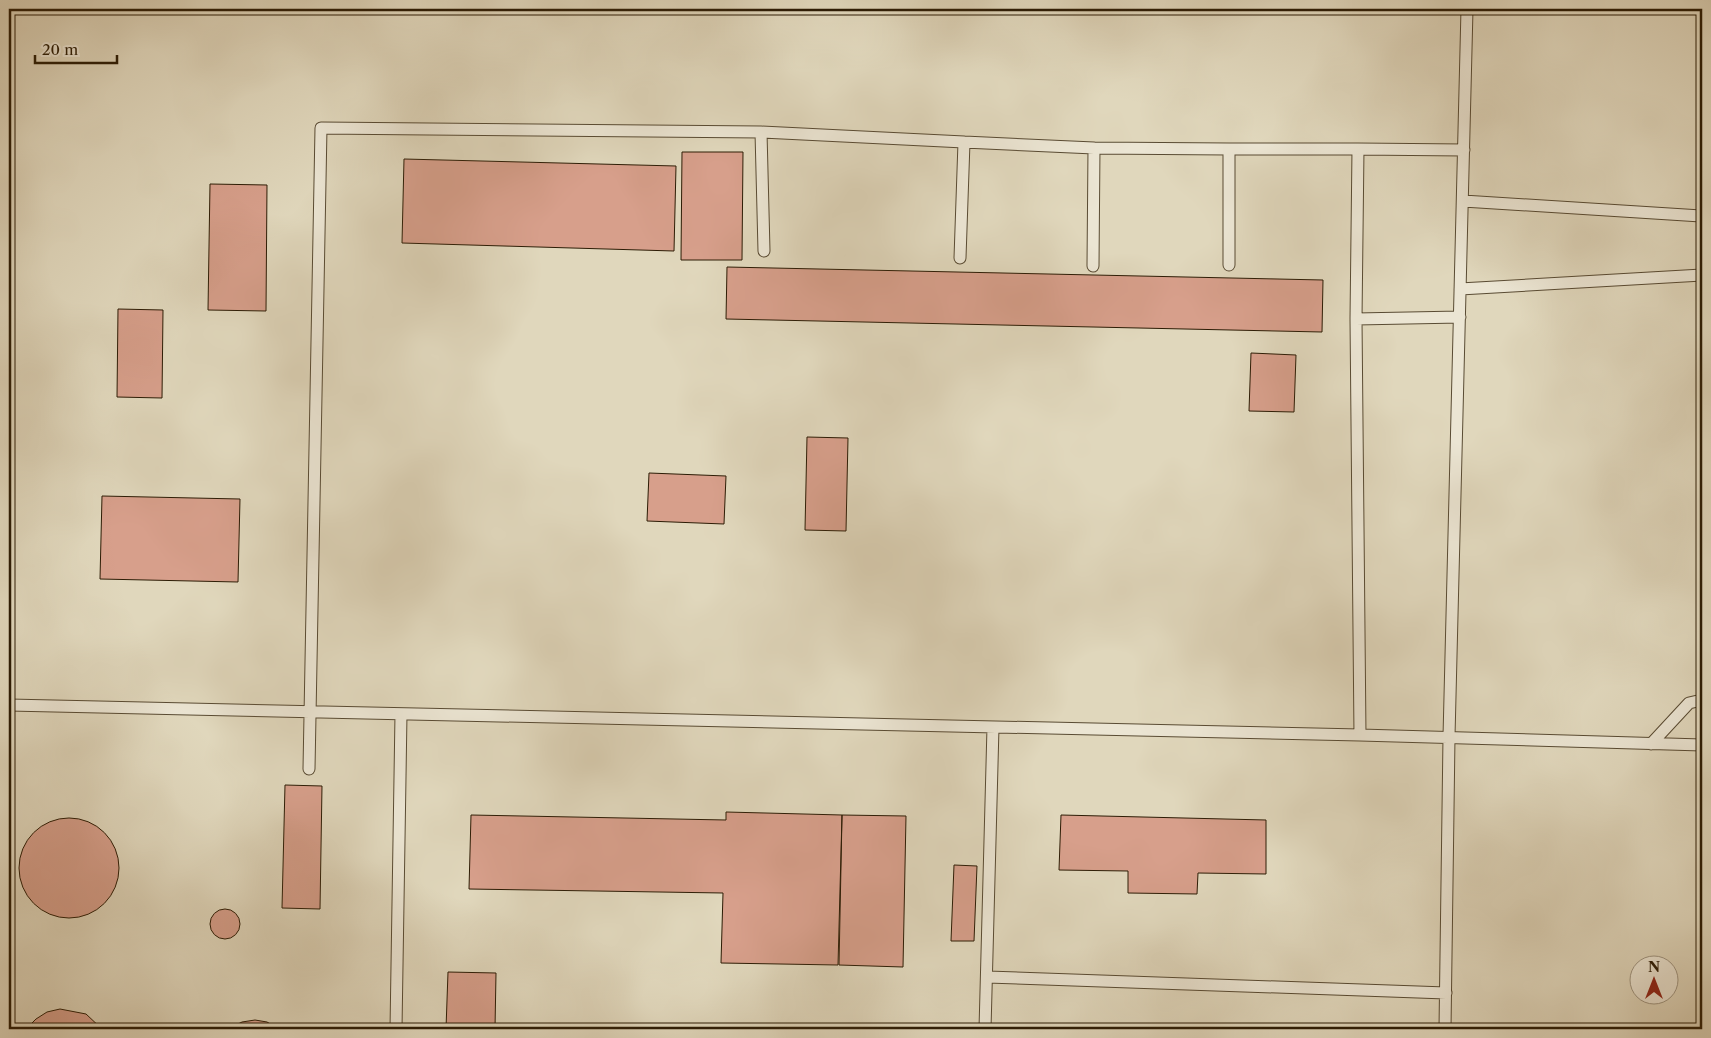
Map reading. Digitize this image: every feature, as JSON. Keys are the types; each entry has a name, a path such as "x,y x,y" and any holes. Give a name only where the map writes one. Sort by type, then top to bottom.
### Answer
{"lane":[{"path":"1445,1029 1467,9"},
{"path":"309,769 321,128 761,132 1094,148 1464,150"},
{"path":"761,132 764,251"},
{"path":"960,258 964,142"},
{"path":"1093,266 1094,148"},
{"path":"1230,149 1230,265"},
{"path":"1358,149 1356,319 1360,735"},
{"path":"1463,201 1701,216"},
{"path":"1460,290 1702,275"},
{"path":"1356,319 1460,317"},
{"path":"1651,744 1689,703 1702,700"},
{"path":"9,705 1450,737 1702,745"},
{"path":"396,1029 401,714"},
{"path":"985,1029 993,727"},
{"path":"987,977 1446,993"}],"building":[{"path":"682,152 743,152 742,260 681,260"},
{"path":"404,159 676,166 674,251 402,243"},
{"path":"210,184 267,185 266,311 208,310"},
{"path":"727,267 1323,280 1322,332 726,319"},
{"path":"118,309 163,310 162,398 117,397"},
{"path":"1251,353 1296,355 1294,412 1249,411"},
{"path":"807,437 848,438 846,531 805,530"},
{"path":"649,473 726,476 724,524 647,521"},
{"path":"102,496 240,499 238,582 100,579"},
{"path":"285,785 322,786 320,909 282,908"},
{"path":"726,812 842,815 838,965 721,963 723,893 469,889 471,815 726,820"},
{"path":"842,815 906,816 903,967 839,965"},
{"path":"1061,815 1266,820 1266,874 1198,873 1197,894 1128,893 1128,871 1059,870"},
{"path":"69,818 79,819 97,826 111,840 118,858 118,878 111,896 97,910 79,917 69,918 59,917 41,910 27,896 20,878 19,868 20,858 27,840 41,826 59,819"},
{"path":"954,865 977,866 974,941 951,941"},
{"path":"225,909 236,913 240,924 236,935 225,939 214,935 210,924 214,913"},
{"path":"448,972 496,973 495,1029 446,1029"},
{"path":"60,1009 86,1014 102,1029 26,1029 47,1012"},
{"path":"255,1020 267,1022 279,1029 228,1029 242,1022"}]}
